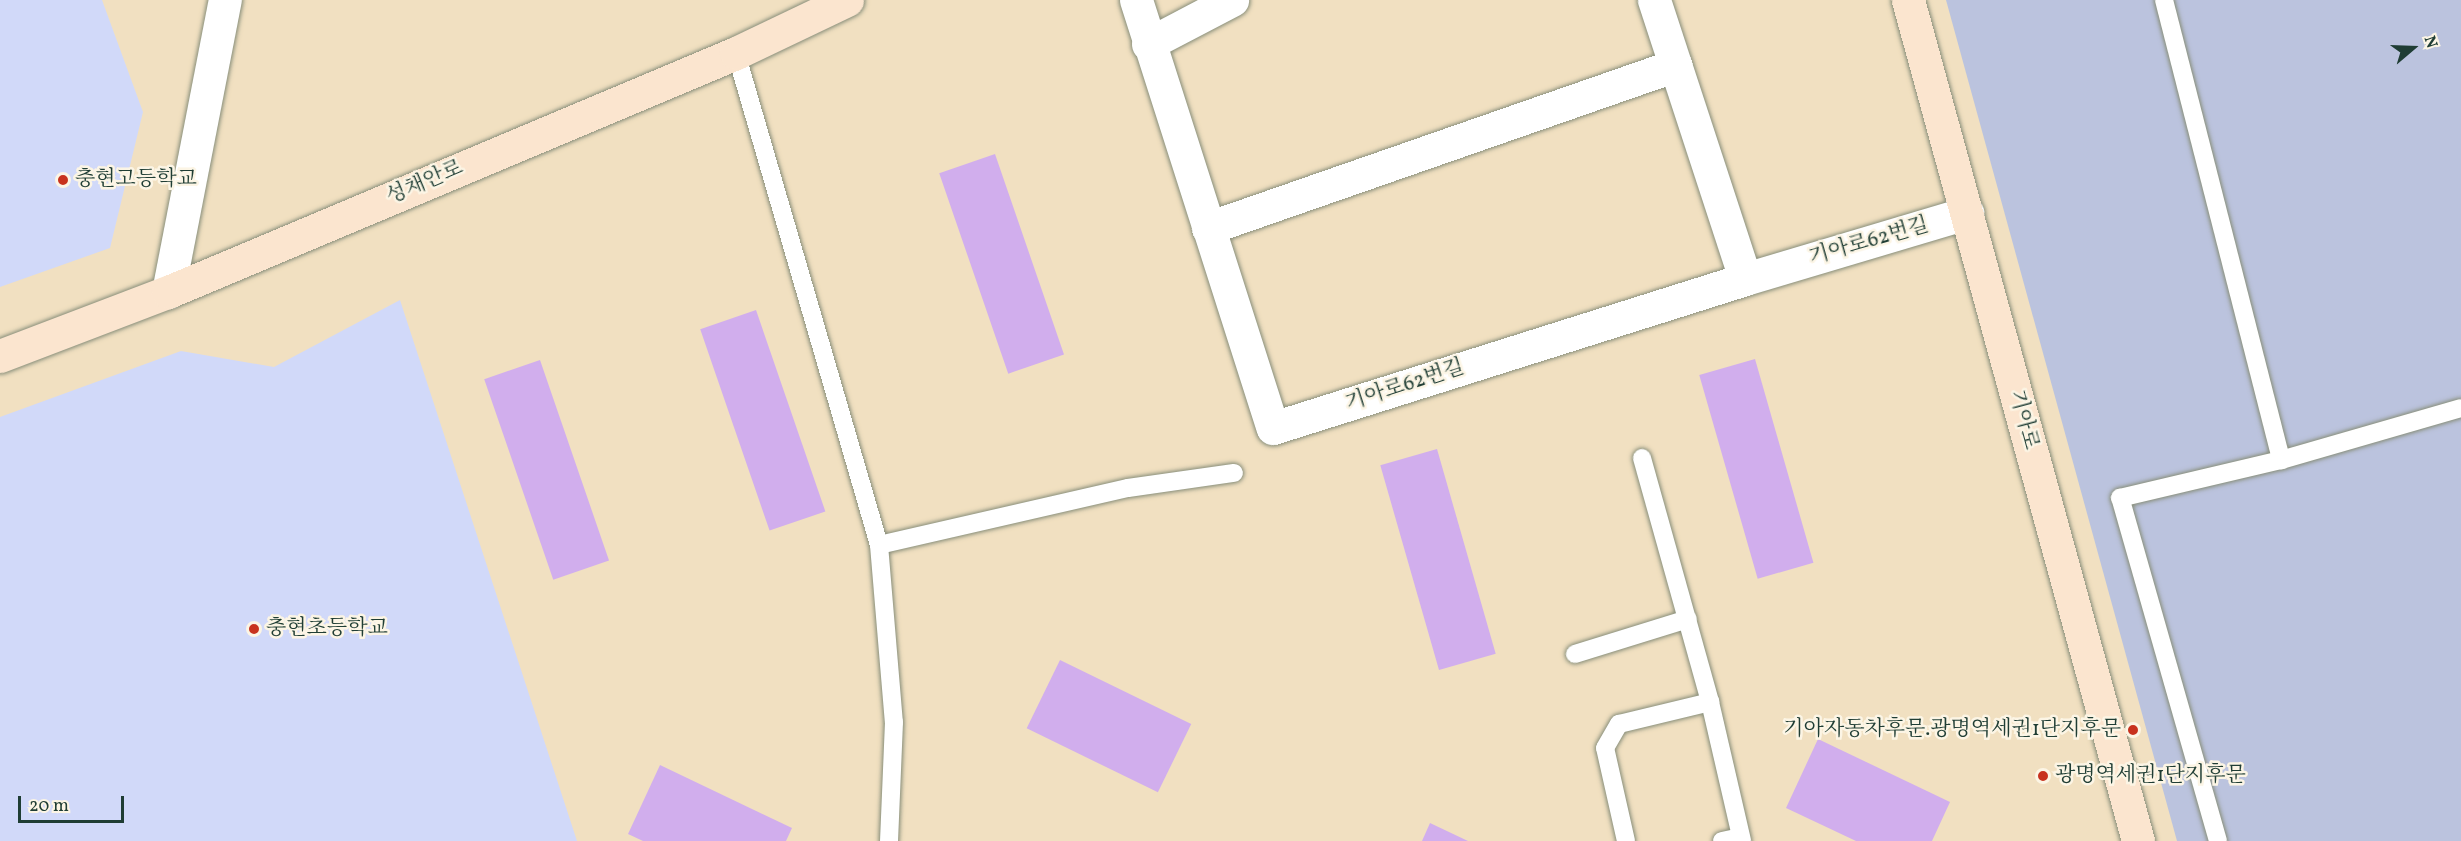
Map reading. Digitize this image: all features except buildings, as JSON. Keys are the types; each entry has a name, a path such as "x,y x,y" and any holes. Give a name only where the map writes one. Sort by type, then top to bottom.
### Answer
{"street":[{"path":"168,292 225,0"},
{"name":"성채안로","path":"0,356 168,292 736,52 847,0"},
{"name":"기아로62번길","path":"1136,0 1148,44 1273,428 1744,279 1967,213"},
{"path":"1148,44 1232,0"},
{"path":"1654,0 1744,279"},
{"name":"기아로","path":"1908,0 2138,841"},
{"path":"1208,228 1675,65"}],"lane":[{"path":"2164,0 2281,460"},
{"path":"736,52 879,545 894,722 889,841"},
{"path":"2218,841 2120,498 2281,460 2461,408"},
{"path":"1642,458 1688,618 1742,839 1722,841"},
{"path":"879,545 1128,488 1234,472"},
{"path":"1575,654 1688,618"},
{"path":"1626,841 1605,748 1619,724 1710,702"}],"shaded area":[{"name":"충현고등학교","path":"0,0 102,0 143,112 110,248 0,287"},
{"path":"1946,0 2461,0 2461,841 2177,841"},
{"name":"충현초등학교","path":"400,300 577,841 0,841 0,417 181,351 274,367"}],"place":[{"name":"충현고등학교","path":"63,180"},
{"name":"충현초등학교","path":"254,629"},
{"name":"기아자동차후문.광명역세권1단지후문","path":"2133,730"},
{"name":"광명역세권1단지후문","path":"2043,776"}]}
